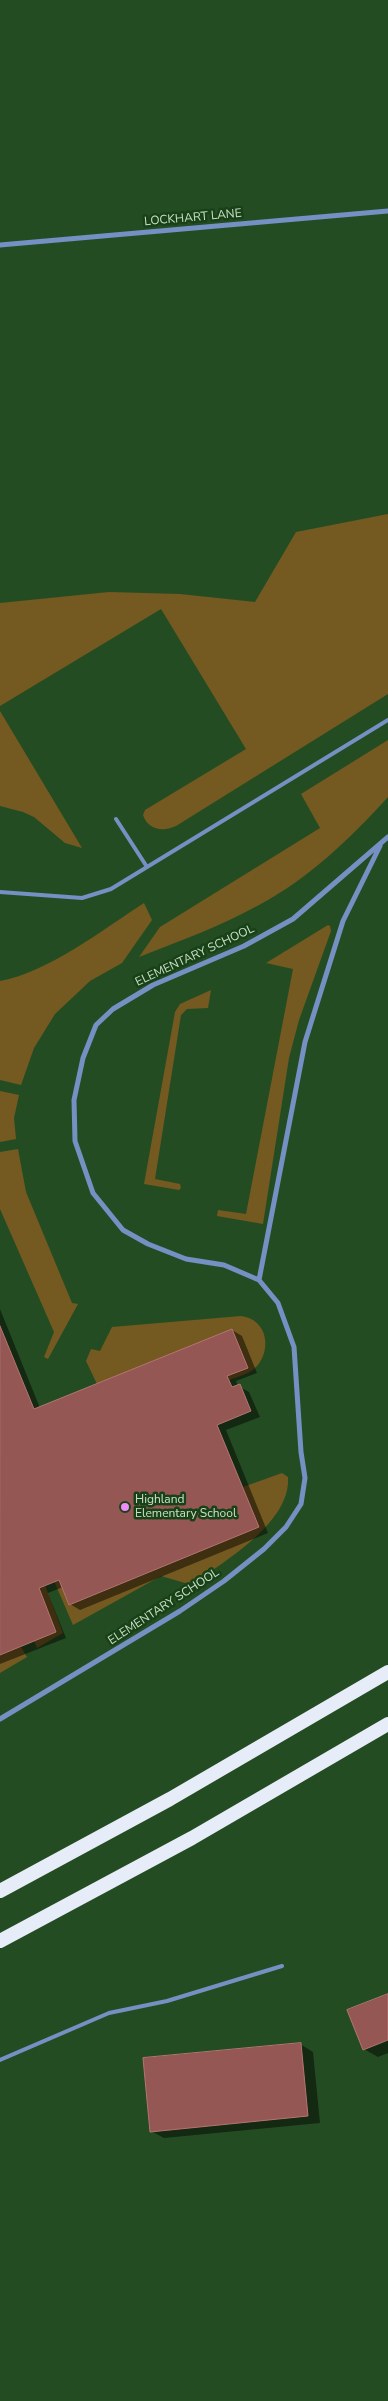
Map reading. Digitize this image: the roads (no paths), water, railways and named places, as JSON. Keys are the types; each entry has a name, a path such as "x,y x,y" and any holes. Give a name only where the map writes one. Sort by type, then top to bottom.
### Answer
{"highway":[{"path":"0,1891 170,1799 388,1672"},
{"path":"0,1941 192,1838 388,1724"}],"street":[{"name":"LOCKHART LANE","path":"0,245 388,211"},
{"name":"ELEMENTARY SCHOOL","path":"0,1719 180,1611 224,1581 264,1549 286,1527 301,1504 305,1478 301,1452 294,1347 278,1303 259,1280 224,1265 186,1259 148,1244 123,1230 93,1193 75,1141 74,1100 83,1058 96,1025 113,1009 153,985 244,946 294,919 380,846 388,837"},
{"name":"ELEMENTARY SCHOOL","path":"259,1280 304,1042 343,921 380,846"}],"lane":[{"path":"0,892 82,898 111,889 388,720"},
{"path":"116,819 147,867"},
{"path":"0,2060 108,2014 167,2001 282,1966"}],"place":[{"name":"Highland Elementary School","path":"125,1507"}]}
